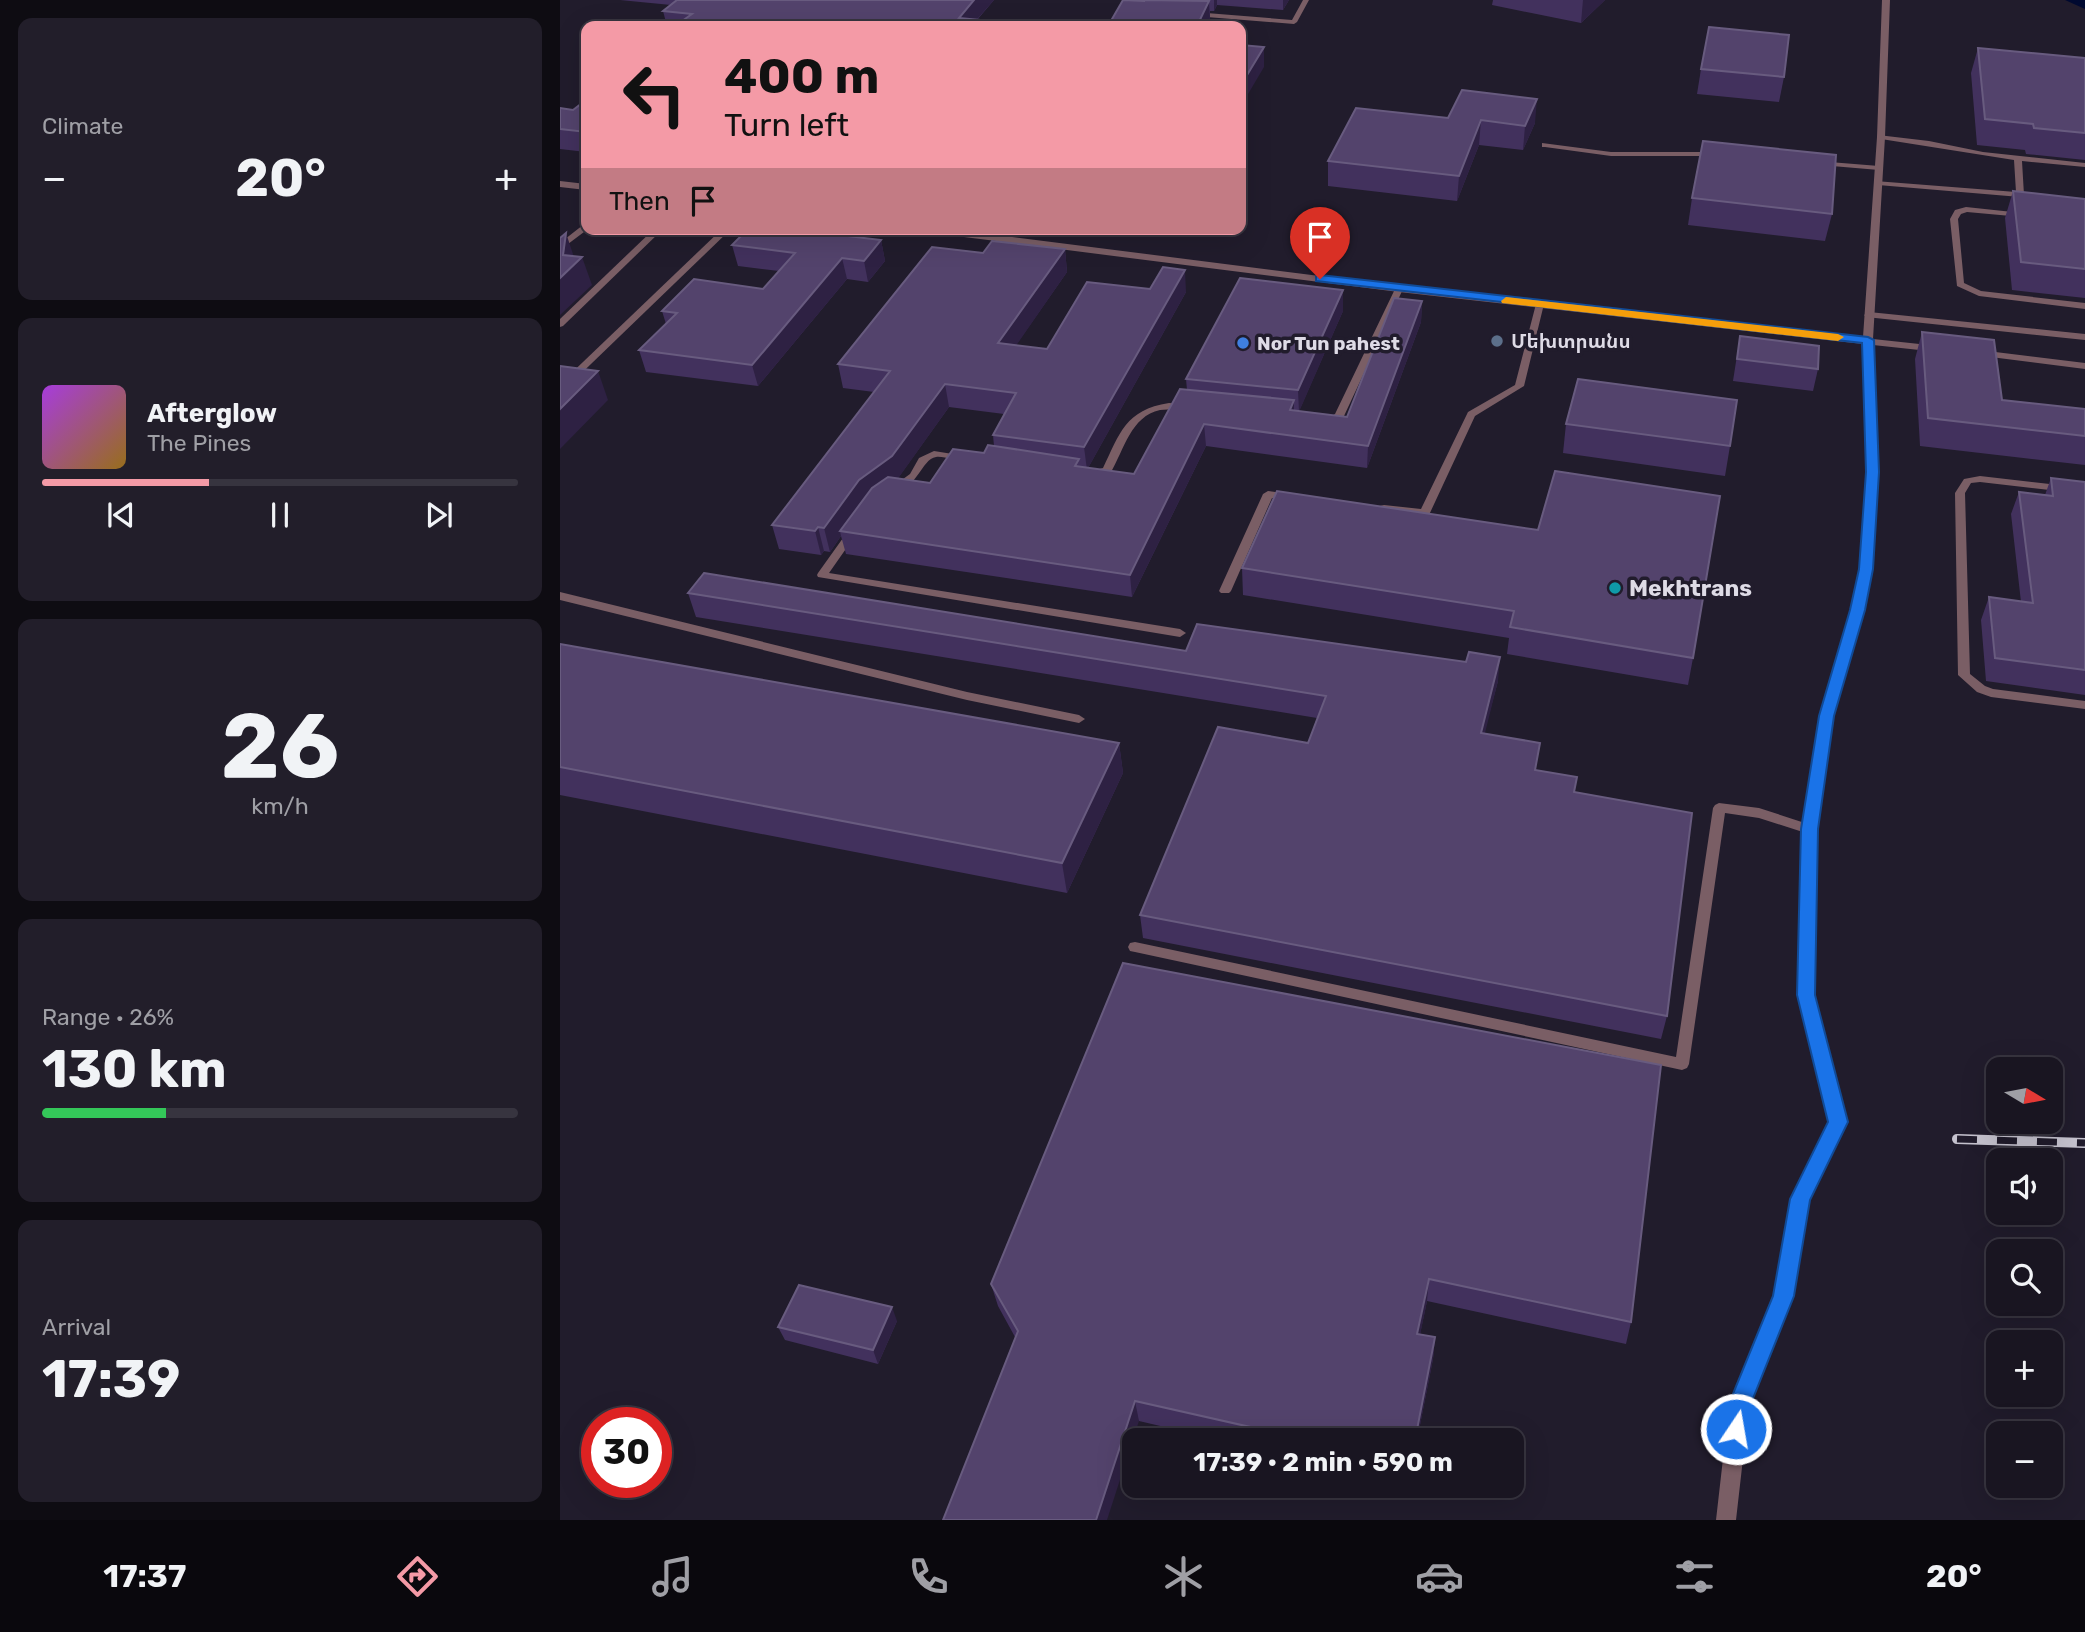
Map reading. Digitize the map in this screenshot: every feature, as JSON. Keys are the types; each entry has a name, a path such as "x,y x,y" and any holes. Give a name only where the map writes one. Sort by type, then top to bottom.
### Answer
{"street":[{"path":"1726,1520 1739,1406 1783,1296 1800,1199 1838,1122 1806,995 1810,829 1827,716 1858,610 1866,569 1872,472 1868,340 1881,137 1886,0"},
{"path":"560,184 581,186"},
{"path":"972,235 1399,289 1949,350"},
{"path":"1963,352 2085,366"}],"lane":[{"path":"1188,13 1294,22 1306,0"},
{"path":"1881,137 2018,158 2085,164"},
{"path":"1545,145 1611,154 1719,154"},
{"path":"1878,183 2020,195 2018,158"},
{"path":"1805,161 1879,168"},
{"path":"2032,216 1966,209 1958,212 1954,219 1961,284 1979,293 2085,306"},
{"path":"560,247 581,231"},
{"path":"560,324 653,235"},
{"path":"560,389 721,235"},
{"path":"1314,420 1331,421 1339,416 1399,289"},
{"path":"1373,506 1425,513 1471,414 1519,386 1540,304"},
{"path":"1869,315 2085,337"},
{"path":"1076,474 1087,476 1107,470 1132,421 1147,410 1163,404 1205,409"},
{"path":"882,499 914,476 923,460 934,454 973,460"},
{"path":"2085,491 1980,479 1968,481 1960,493 1964,674 1981,689 1992,692 2085,705"},
{"path":"1225,591 1268,494 1307,499"},
{"path":"857,526 822,575 1181,633"},
{"path":"560,596 967,696 1079,719"},
{"path":"1135,947 1682,1064 1719,807 1759,813 1810,829"}],"building":[{"path":"677,0 974,0 959,18 992,21 682,21 692,14 663,11"},
{"path":"1123,0 1209,1 1199,21 1111,21"},
{"path":"1709,27 1789,35 1784,77 1701,69"},
{"path":"1246,45 1264,47 1246,77"},
{"path":"1978,48 2085,58 2085,133 2034,128 2033,124 1985,119"},
{"path":"1462,90 1537,99 1525,126 1481,120 1459,176 1328,161 1356,108 1448,118"},
{"path":"581,104 581,131 560,129 560,108 573,110"},
{"path":"1703,141 1836,155 1832,214 1692,198"},
{"path":"2013,191 2085,199 2085,269 2021,262"},
{"path":"566,233 563,255 582,257 560,278 560,238"},
{"path":"742,235 839,235 881,240 864,261 842,258 752,365 639,350 677,313 662,311 694,279 763,289 795,253 732,245"},
{"path":"992,241 1065,249 998,343 1047,349 1087,282 1150,289 1163,267 1185,270 1084,447 993,435 1016,393 945,384 892,456 859,480 824,528 818,527 815,531 772,525 890,371 838,364 932,247 983,253"},
{"path":"1240,278 1343,290 1298,390 1186,379"},
{"path":"1394,298 1422,301 1368,446 1204,424 1130,575 840,531 872,488 888,477 930,483 953,449 984,453 988,445 1079,459 1075,466 1134,474 1180,389 1294,400 1290,410 1347,417"},
{"path":"1922,332 1994,340 2002,400 2085,409 2085,436 1928,418"},
{"path":"1740,336 1819,346 1818,369 1737,359"},
{"path":"560,366 598,371 560,409"},
{"path":"1578,379 1737,400 1730,446 1566,424"},
{"path":"1555,471 1720,496 1693,658 1510,627 1514,611 1242,568 1277,491 1538,530"},
{"path":"2051,478 2085,482 2085,670 1995,658 1989,597 2033,603 2019,492 2053,496"},
{"path":"704,573 1186,651 1197,624 1466,662 1469,652 1500,657 1481,733 1540,743 1535,770 1577,777 1574,792 1692,813 1667,1016 1140,915 1218,727 1308,743 1326,696 688,593"},
{"path":"560,644 1119,743 1062,863 560,767"},
{"path":"1123,963 1661,1065 1631,1322 1429,1279 1417,1334 1435,1337 1417,1428 1255,1428 1135,1401 1126,1428 1122,1428 1122,1441 1096,1520 943,1520 1018,1331 991,1284"},
{"path":"799,1285 892,1307 873,1350 778,1327"}],"waterway":[{"path":"2073,0 2085,4"}],"railway":[{"path":"1957,1139 2085,1143"}],"slow traffic":[{"path":"1506,301 1838,337"}],"place":[{"name":"Մեխտրանս","path":"1497,341"},
{"name":"Nor Tun pahest","path":"1243,343"},
{"name":"Mekhtrans","path":"1615,588"}],"route":[{"path":"1320,279 1868,340 1872,472 1866,569 1858,610 1827,716 1810,829 1806,995 1838,1122 1800,1199 1783,1296 1739,1406 1736,1429"}]}
